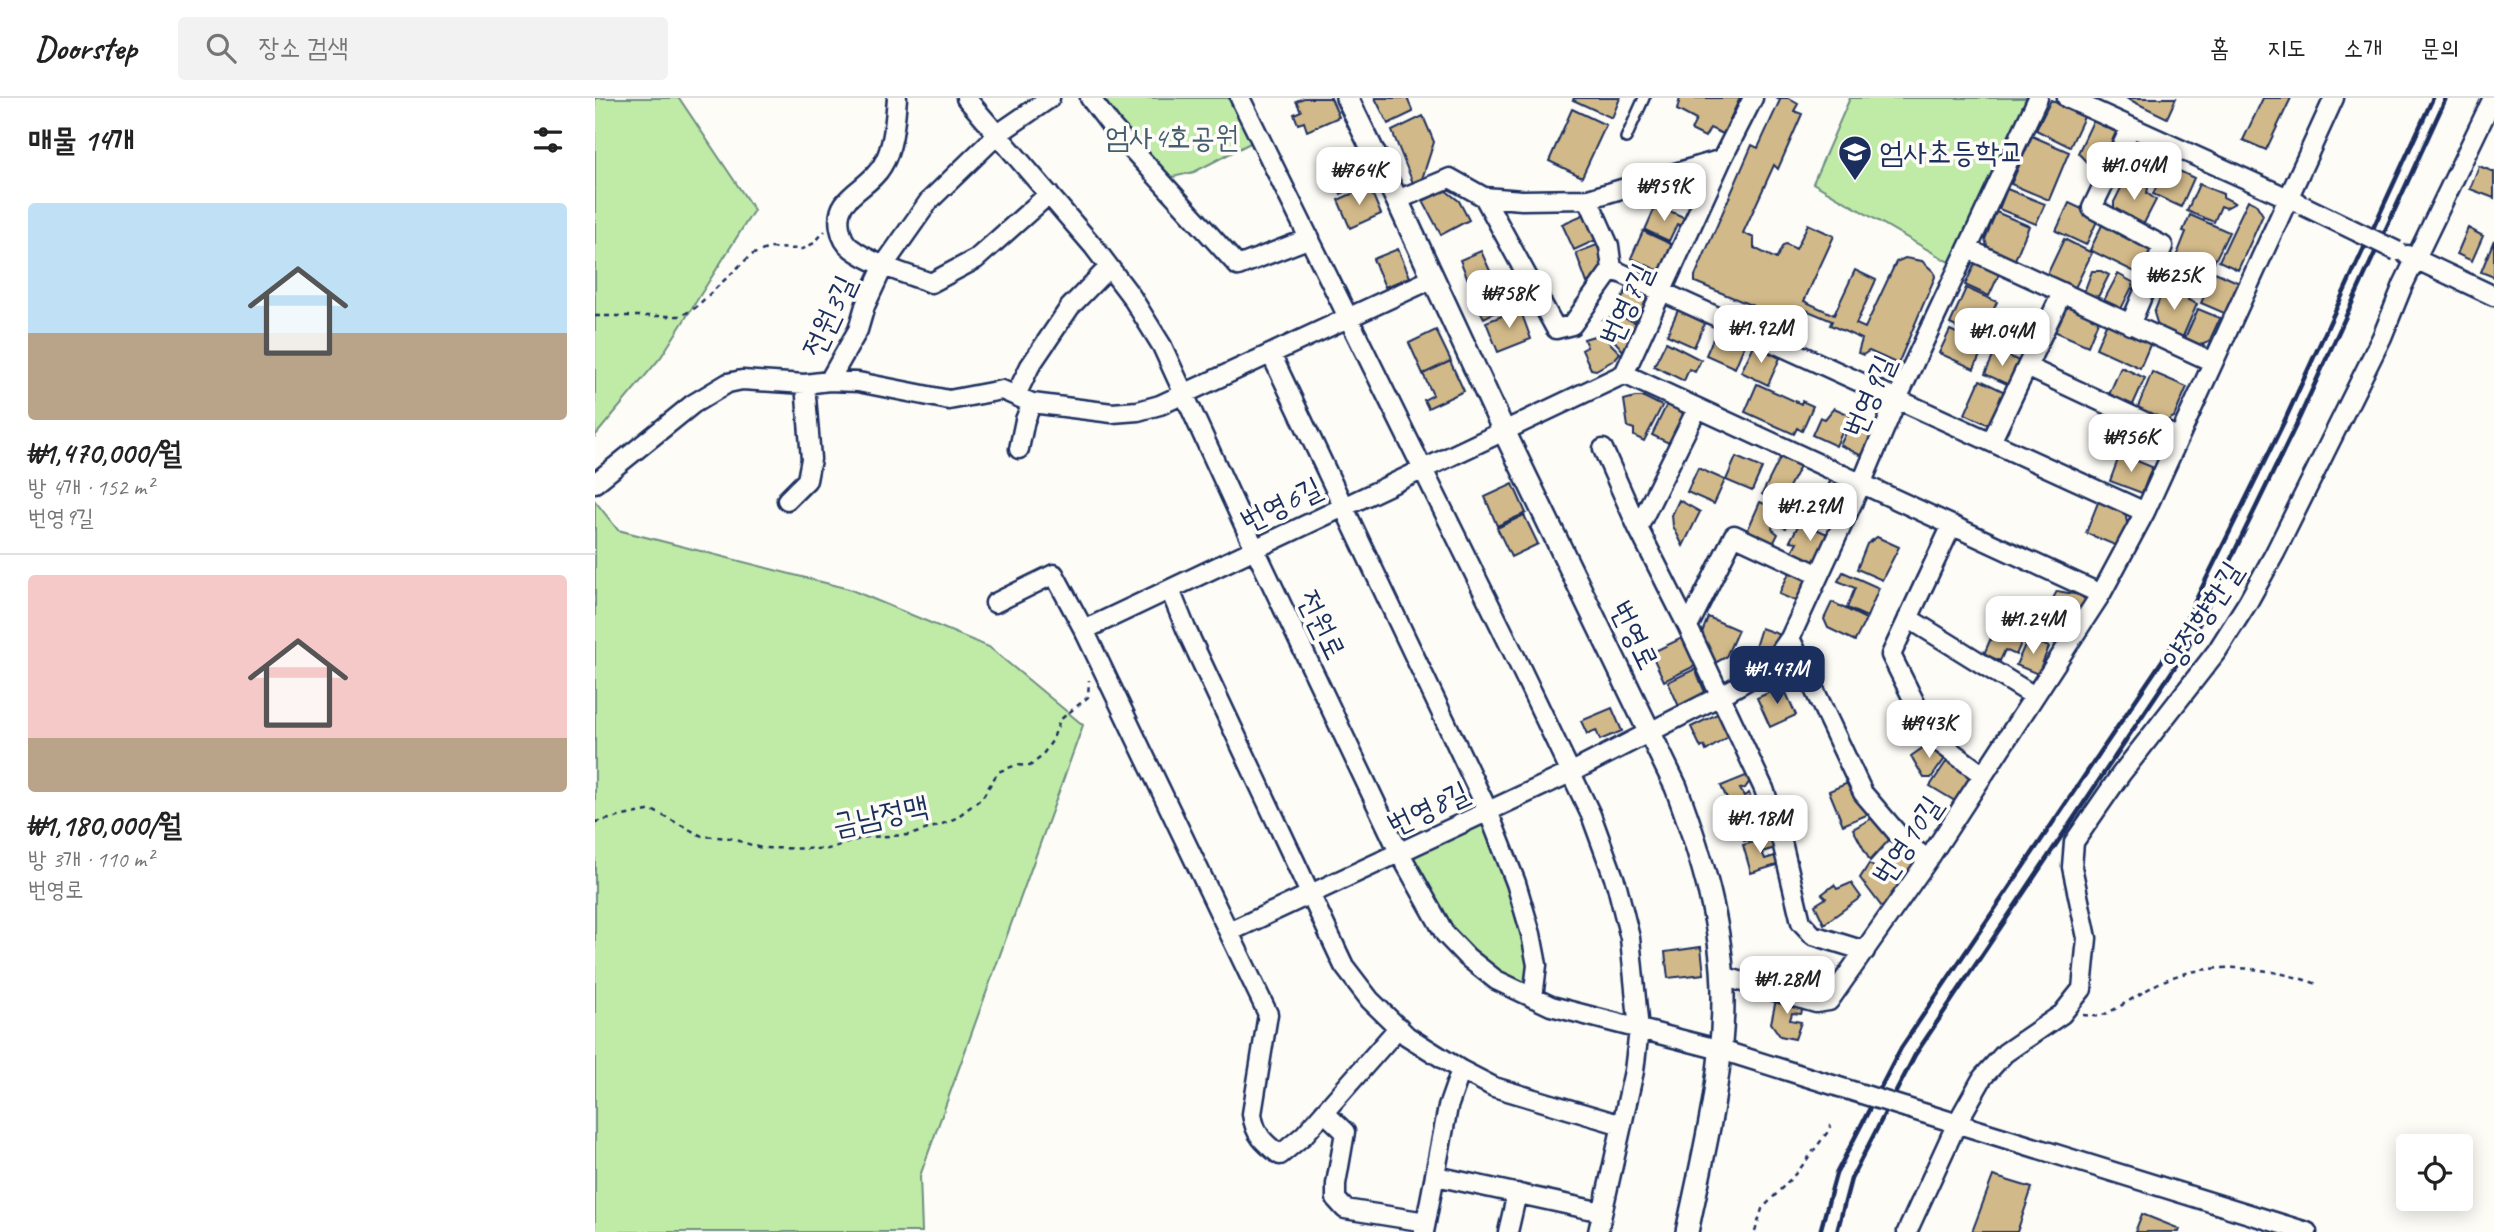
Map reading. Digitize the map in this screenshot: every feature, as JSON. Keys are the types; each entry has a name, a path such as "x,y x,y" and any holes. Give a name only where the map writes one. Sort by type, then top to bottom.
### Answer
{"street":[{"path":"897,98 892,137 882,167 843,204 840,232 850,247 884,265 931,283 976,259 1049,194"},
{"name":"전원로","path":"966,98 1109,267 1131,296 1162,346 1399,852 1445,934 1467,957 1496,980 1551,1006 1721,1050 2307,1232"},
{"name":"전원3길","path":"595,483 693,404 728,383 743,380 805,384 829,382 859,330 865,306 884,265 929,201 998,134 1050,98"},
{"path":"1090,98 1112,127 1238,266 1310,237"},
{"path":"1240,98 1591,816 1623,910 1630,938 1639,1030 1634,1071 1598,1232"},
{"name":"번영로","path":"1347,98 1504,431 1677,787 1695,836 1717,932 1722,976 1721,1050 1687,1232"},
{"name":"번영7길","path":"1504,431 1624,374 1722,159 1753,98"},
{"name":"번영9길","path":"1649,732 1769,668 1790,638 1862,482 1897,398 2038,98"},
{"path":"2067,98 2305,206 2494,296"},
{"name":"번영10길","path":"1722,976 1816,1003 1829,1002 1865,951 1928,860 2101,594 2145,512 2334,98"},
{"name":"양정향한길","path":"1907,1232 1957,1123 1983,1077 2005,1053 2062,1014 2082,989 2087,938 2073,867 2074,842 2121,774 2217,651 2248,602 2382,337 2493,98"},
{"path":"2130,324 2163,246 2092,208 2131,127"},
{"path":"1397,200 1450,178 1484,197 1523,200 1588,199 1722,159"},
{"path":"1484,197 1556,329 1572,324 1612,269 1609,246 1588,199"},
{"path":"1968,249 2213,362"},
{"path":"1019,449 1025,420 1024,399 1030,366 1070,307 1109,267"},
{"path":"1612,269 2145,512"},
{"path":"829,382 858,382 949,400 1002,390 1024,399 1112,413 1138,411 1160,405 1434,278"},
{"path":"1991,442 2062,293"},
{"path":"1271,354 1488,811 1516,883 1531,934 1537,965 1534,998"},
{"path":"2027,367 2179,438"},
{"path":"1624,374 2101,594"},
{"path":"787,500 807,480 811,460 805,384"},
{"path":"1638,528 1697,409"},
{"name":"번영6길","path":"1083,630 1504,431"},
{"path":"1603,449 1638,528 1764,789 1782,842 1801,922 1813,935 1865,951"},
{"path":"1952,525 1891,655 1932,737 1983,775"},
{"path":"1688,627 1734,535 1819,575"},
{"path":"995,603 1054,574 1083,630 1268,1014 1252,1114 1253,1126 1260,1140 1280,1155 1304,1135 1399,1027"},
{"path":"1170,590 1309,894 1355,983 1420,1046 1461,1070 1494,1087 1622,1125"},
{"path":"1908,618 2034,696"},
{"path":"1790,638 1863,793 1903,839 1928,860"},
{"name":"번영8길","path":"1229,932 1570,773 1649,732"},
{"path":"1324,1112 1345,1132 1336,1199 1345,1209 1425,1227 1448,1107 1461,1070"},
{"path":"1436,1176 1602,1212"},
{"path":"1508,1232 1517,1193"}],"lane":[{"path":"1626,138 1644,98"}],"path":[{"path":"595,316 681,316 695,308 751,255 769,248 803,249 839,222"},
{"name":"금남정맥","path":"595,822 652,810 702,836 730,838 761,848 828,849 866,837 910,835 956,818 982,797 997,772 1016,765 1030,766 1041,757 1052,741 1060,720 1088,697 1089,672 1100,665"},
{"path":"2062,1014 2100,1016 2164,980 2209,968 2272,971 2320,985"},
{"path":"1755,1232 1762,1209 1799,1170 1831,1125"}],"green space":[{"path":"595,98 679,98 754,210 661,357 595,436"},
{"name":"엄사4호공원","path":"1090,98 1239,98 1260,138 1194,172 1160,180"},
{"path":"1850,98 2029,98 1954,265 1813,183"},
{"path":"595,501 618,530 849,589 989,647 1083,725 920,1176 922,1232 595,1232"},
{"path":"1488,811 1516,883 1533,998 1467,957 1399,852"}],"building":[{"path":"1304,98 1331,98 1339,117 1307,131 1304,122 1298,124 1294,114 1301,111 1296,101"},
{"path":"1375,98 1407,98 1413,112 1388,124"},
{"path":"1620,98 1612,118 1573,100"},
{"path":"1680,98 1740,98 1723,134 1710,128 1705,137 1691,130 1696,120 1677,110"},
{"path":"1776,98 1788,98 1798,104 1794,111 1802,114 1778,169 1774,165 1743,233 1754,238 1754,248 1776,259 1783,245 1796,249 1808,224 1834,236 1804,301 1834,315 1855,270 1876,280 1856,324 1865,328 1896,262 1905,258 1922,261 1934,272 1935,277 1898,364 1869,351 1863,355 1858,353 1862,339 1830,325 1832,321 1799,307 1792,322 1695,282 1695,276 1752,145 1758,148 1780,100"},
{"path":"2126,98 2176,98 2167,118"},
{"path":"2263,98 2291,98 2266,150 2243,140"},
{"path":"2051,100 2084,117 2070,147 2036,130"},
{"path":"1572,109 1606,125 1582,177 1549,161"},
{"path":"1423,116 1434,142 1422,179 1413,183 1392,131"},
{"path":"2093,121 2116,132 2101,166 2093,169 2078,153"},
{"path":"2032,136 2069,152 2049,200 2011,184"},
{"path":"1353,153 1366,182 1341,194 1335,181 1324,186 1321,179 1333,174 1328,164"},
{"path":"2169,166 2194,178 2181,207 2153,194 2163,171"},
{"path":"2479,166 2494,172 2494,198 2470,189"},
{"path":"2127,176 2148,188 2147,193 2156,200 2141,229 2114,211 2114,202"},
{"path":"2199,184 2223,194 2223,197 2235,203 2226,208 2221,206 2214,222 2187,211"},
{"path":"1369,186 1381,214 1350,228 1338,200"},
{"path":"2007,189 2045,204 2036,224 1999,209"},
{"path":"1445,190 1459,201 1469,220 1441,235 1423,201"},
{"path":"2248,200 2256,204 2263,215 2238,270 2219,261"},
{"path":"2069,203 2099,217 2086,245 2056,231"},
{"path":"1656,205 1688,219 1684,227 1677,224 1669,241 1645,230"},
{"path":"1996,212 2029,226 2014,262 1989,252 1985,239"},
{"path":"1587,213 1598,239 1574,250 1562,224"},
{"path":"2190,215 2229,232 2201,289 2194,294 2167,280"},
{"path":"2103,223 2158,250 2145,277 2090,250"},
{"path":"2468,228 2483,236 2472,261 2457,254"},
{"path":"1643,231 1675,246 1665,267 1657,270 1631,258"},
{"path":"2064,239 2092,253 2074,290 2046,277"},
{"path":"2494,240 2494,277 2481,272"},
{"path":"1597,245 1605,267 1587,283 1576,253"},
{"path":"1398,249 1410,277 1385,287 1373,259"},
{"path":"1481,251 1491,273 1469,282 1460,260"},
{"path":"1977,259 2001,270 1989,296 1965,285"},
{"path":"2092,271 2109,275 2099,295 2094,299 2083,295"},
{"path":"2215,272 2244,285 2231,316 2201,303"},
{"path":"2118,274 2134,283 2120,311 2103,302"},
{"path":"1501,278 1514,302 1484,318 1471,294"},
{"path":"1629,284 1646,292 1649,301 1640,322 1616,311"},
{"path":"2165,285 2190,295 2188,300 2197,304 2181,341 2169,336 2170,332 2158,326 2154,313"},
{"path":"1966,288 1997,302 1980,339 1950,324"},
{"path":"2067,307 2099,319 2088,346 2054,331"},
{"path":"1520,309 1531,339 1498,352 1486,322"},
{"path":"2198,309 2220,318 2209,342 2201,345 2185,338"},
{"path":"1678,310 1705,323 1694,347 1667,335"},
{"path":"1616,315 1637,323 1639,328 1624,352 1606,331 1609,323 1603,320"},
{"path":"2011,316 2035,326 2024,352 2000,341"},
{"path":"2107,322 2153,338 2140,368 2096,348"},
{"path":"1718,327 1734,334 1732,338 1745,344 1735,368 1706,355"},
{"path":"1436,330 1451,361 1423,374 1409,343"},
{"path":"1950,330 1984,346 1974,369 1939,353"},
{"path":"1601,334 1620,353 1614,360 1596,370 1591,369 1582,350 1587,347 1584,339"},
{"path":"1666,342 1701,360 1695,372 1689,369 1684,381 1654,366"},
{"path":"1754,345 1780,358 1768,385 1741,372"},
{"path":"1996,350 2019,361 2009,385 1985,374"},
{"path":"1450,361 1464,391 1428,408 1424,400 1433,395 1423,374"},
{"path":"2121,367 2145,378 2131,409 2107,399"},
{"path":"2152,372 2187,387 2174,417 2163,423 2136,412"},
{"path":"1980,380 2007,393 1991,426 1965,414"},
{"path":"1757,384 1801,404 1802,401 1813,406 1802,431 1797,428 1794,434 1745,412"},
{"path":"1644,397 1662,406 1644,441 1634,436 1634,429 1628,427 1624,400"},
{"path":"1667,404 1681,410 1686,422 1673,445 1652,435"},
{"path":"1834,408 1850,415 1836,446 1812,435 1820,417 1825,419"},
{"path":"1851,423 1878,434 1870,452 1860,455 1840,445"},
{"path":"2120,454 2152,467 2142,493 2110,481"},
{"path":"1781,456 1800,466 1780,504 1762,494"},
{"path":"1736,457 1762,468 1752,491 1726,480"},
{"path":"1698,468 1725,480 1714,504 1687,492"},
{"path":"1831,479 1847,495 1835,522 1816,514"},
{"path":"1513,484 1526,513 1497,526 1485,497"},
{"path":"1679,500 1700,512 1683,546 1673,526 1672,515"},
{"path":"2099,500 2125,513 2129,532 2122,548 2086,533"},
{"path":"1760,502 1795,517 1793,522 1788,520 1786,528 1773,524 1772,529 1778,534 1772,546 1745,536"},
{"path":"1524,515 1538,544 1511,557 1497,528"},
{"path":"1800,522 1832,536 1819,560 1810,563 1791,553 1797,542 1790,541"},
{"path":"1877,537 1899,547 1882,580 1857,569 1867,544"},
{"path":"1791,569 1806,574 1811,584 1802,604 1779,594"},
{"path":"1843,572 1879,588 1867,617 1847,608 1855,588 1838,581"},
{"path":"2057,591 2080,595 2088,602 2059,645 2033,635"},
{"path":"1832,602 1866,619 1855,641 1828,628 1824,619"},
{"path":"2001,615 2028,627 2016,655 2005,650 2000,661 1984,654"},
{"path":"1708,617 1738,630 1726,657 1715,663 1702,633"},
{"path":"1761,628 1784,636 1763,667 1750,663"},
{"path":"1686,636 1699,664 1664,681 1651,653"},
{"path":"2028,638 2049,647 2038,674 2016,665"},
{"path":"1695,669 1708,699 1681,711 1668,682"},
{"path":"1783,686 1796,715 1770,727 1757,698"},
{"path":"1612,708 1622,731 1600,740 1596,730 1587,734 1581,721"},
{"path":"1719,713 1731,735 1706,751 1704,746 1701,748 1691,727"},
{"path":"1931,742 1946,757 1931,778 1924,778 1911,756"},
{"path":"1950,756 1974,771 1960,804 1930,786"},
{"path":"1748,775 1750,781 1745,788 1740,789 1744,796 1749,793 1753,803 1733,812 1721,786"},
{"path":"1855,780 1869,814 1843,825 1829,791"},
{"path":"1762,805 1764,817 1753,825 1768,835 1744,841 1734,814"},
{"path":"1876,816 1889,840 1870,861 1853,829"},
{"path":"1772,837 1775,848 1762,852 1765,859 1778,855 1780,864 1751,873 1743,845"},
{"path":"1904,847 1916,855 1917,866 1905,882 1887,869"},
{"path":"1869,864 1902,885 1885,911 1860,878"},
{"path":"1851,883 1861,897 1824,924 1815,905 1826,898 1822,894 1834,885 1837,889"},
{"path":"1701,947 1704,974 1668,978 1665,952"},
{"path":"1777,995 1805,1002 1801,1014 1792,1013 1790,1020 1801,1022 1795,1039 1780,1036 1771,1023"},
{"path":"1993,1176 2032,1188 2017,1232 1972,1232"},
{"path":"2142,1214 2180,1229 2179,1232 2135,1232"}],"railway":[{"path":"1820,1232 1836,1174 1901,1048 2176,640 2284,422 2433,98"},
{"path":"1837,1232 1851,1179 1915,1055 2187,649 2296,425 2446,98"}],"place":[{"name":"엄사초등학교","path":"1855,182"}]}
